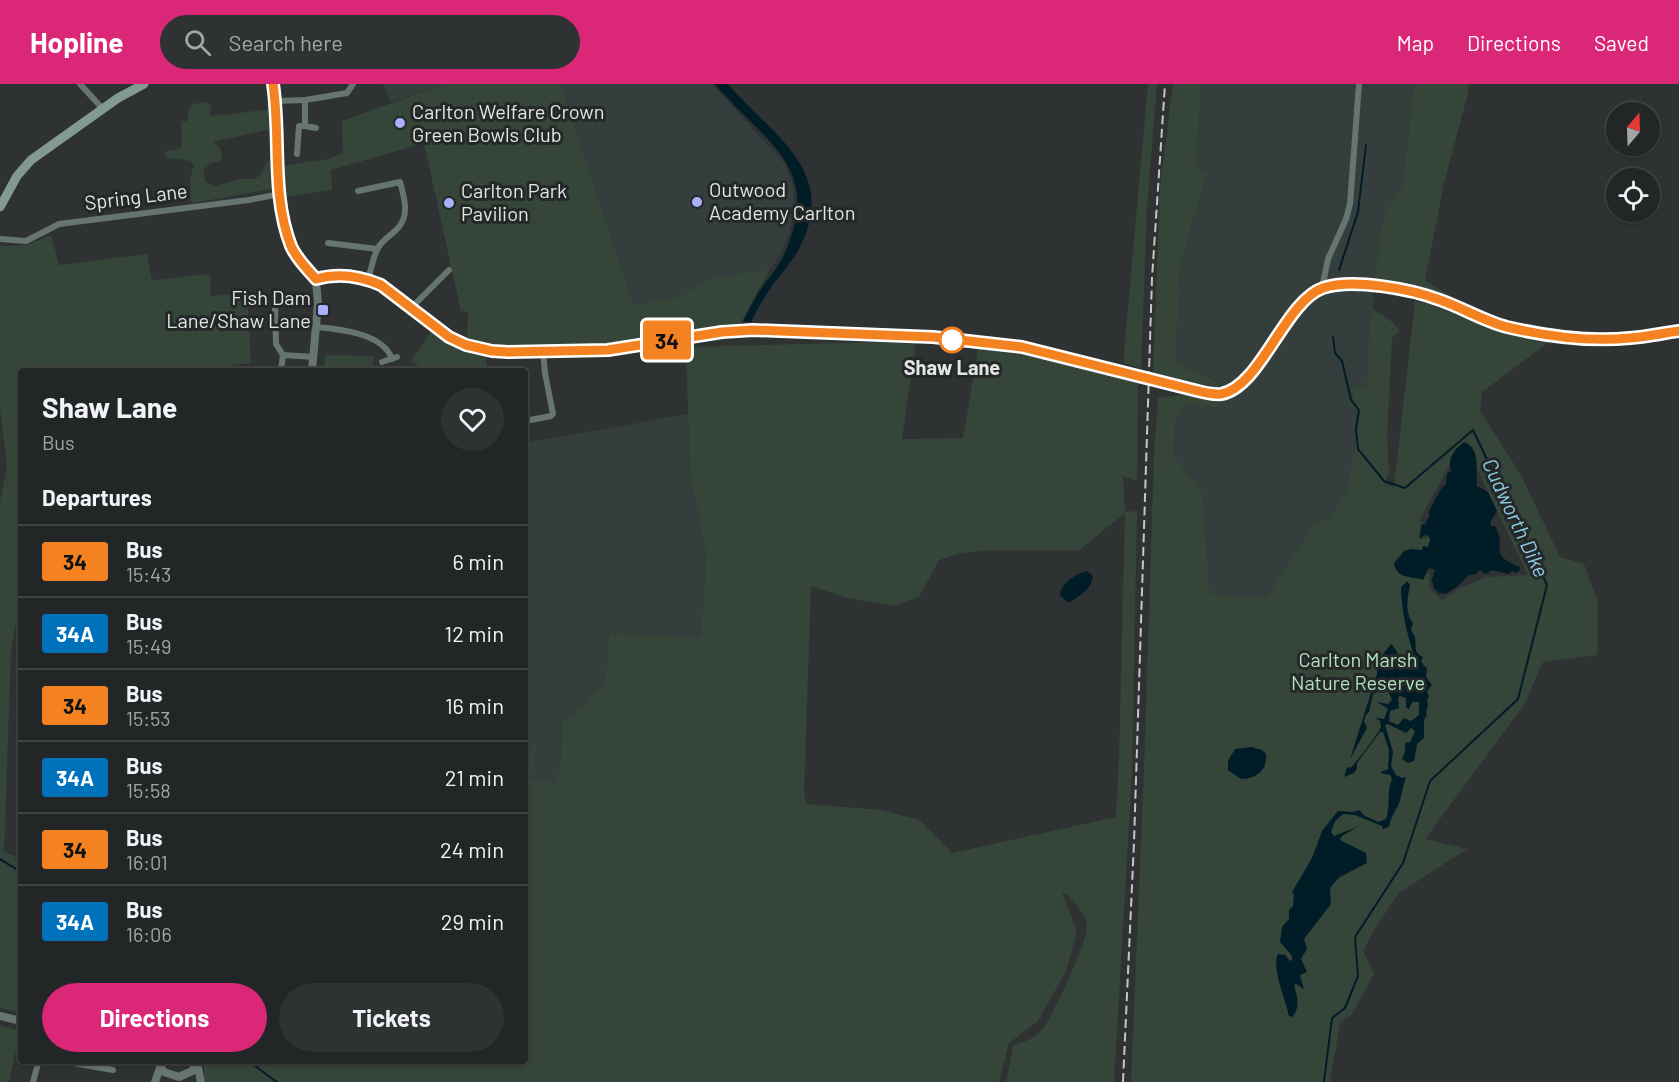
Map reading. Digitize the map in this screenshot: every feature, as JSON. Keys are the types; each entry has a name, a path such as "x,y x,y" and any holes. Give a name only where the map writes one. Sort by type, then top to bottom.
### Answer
{"main road":[{"path":"0,207 17,176 31,160 118,98 144,84"}],"street":[{"path":"80,84 103,109"},
{"path":"273,84 284,223 291,247 316,279 318,304 312,368"},
{"path":"276,101 305,100 347,93 353,84"},
{"path":"1322,288 1328,259 1346,219 1350,204 1359,84"},
{"path":"305,100 305,126"},
{"path":"297,154 300,126 316,128"},
{"path":"358,191 408,180"},
{"path":"368,280 377,249 385,238 399,228 404,219 405,204 400,182"},
{"name":"Spring Lane","path":"0,239 26,241 58,224 280,194"},
{"path":"328,243 377,249"},
{"path":"412,307 449,270"},
{"path":"316,279 327,276 368,280 381,285 440,331 466,345 508,352 608,350 722,332 814,332 933,337 1022,347 1138,375"},
{"path":"1155,380 1209,393 1221,394 1235,388 1249,376 1302,304 1322,288 1338,285 1385,287 1440,300 1506,326 1572,336 1629,338 1679,330"},
{"path":"275,304 276,344 283,355 280,368"},
{"path":"316,327 348,330 383,345 394,358 382,362"},
{"path":"528,420 553,414 543,350"},
{"path":"283,355 314,357"},
{"path":"0,1016 18,1020"},
{"path":"33,1082 38,1064"},
{"path":"83,1064 110,1068"},
{"path":"158,1064 164,1072 175,1078 195,1082"},
{"path":"155,1082 158,1064"},
{"path":"175,1078 192,1071 196,1064"},
{"path":"197,1064 201,1082"}],"shaded area":[{"path":"383,84 444,84 391,102"},
{"name":"Outwood Academy Carlton","path":"561,84 712,84 785,164 794,189 793,216 789,235 770,269 711,278 680,296 633,305"},
{"path":"1201,84 1414,84 1403,184 1374,281 1366,390 1350,389 1357,408 1352,483 1329,519 1312,525 1268,598 1210,595 1203,494 1174,456 1175,420 1184,405 1221,407 1215,401 1222,383 1176,363 1180,264 1208,173 1196,168"},
{"path":"688,414 690,474 706,554 701,637 609,633 605,683 585,705 562,721 561,763 555,783 532,781 537,744 528,743 528,442"}],"green space":[{"path":"444,84 561,84 633,305 680,296 711,278 770,269 740,324 592,348 489,346 467,338 468,312 461,311 424,143 331,170 332,190 285,197 282,166 328,159 343,153 342,121"},
{"path":"1148,84 1157,84 1147,207 1141,368 1123,363"},
{"path":"1173,84 1201,84 1196,168 1208,172 1180,264 1176,363 1222,384 1216,389 1191,385 1153,374 1160,186"},
{"path":"1414,84 1469,84 1444,183 1425,280 1469,308 1426,290 1374,281 1384,215 1403,184"},
{"path":"207,102 212,106 209,113 212,116 266,110 269,106 271,129 213,142 220,148 222,157 219,162 210,163 203,171 205,182 215,186 240,179 254,179 261,175 267,162 273,160 274,186 272,189 193,203 191,201 190,179 194,165 191,161 166,157 164,153 182,148 181,120 184,122 188,120 188,111 193,104"},
{"path":"51,235 59,265 147,254 152,280 210,274 211,296 247,293 251,363 208,368 18,368 18,613 11,650 4,852 18,857 18,1012 0,1008 0,502 7,466 0,408 0,246 27,245"},
{"name":"Carlton Marsh Nature Reserve","path":"1415,301 1437,304 1500,328 1553,339 1482,392 1480,411 1521,475 1560,557 1584,564 1598,602 1597,655 1543,662 1524,705 1425,839 1467,849 1399,893 1377,925 1363,951 1374,974 1352,1014 1340,1023 1330,1082 1131,1082 1158,398 1175,395 1200,396 1222,407 1184,405 1175,420 1174,456 1203,494 1210,594 1267,598 1313,524 1329,519 1351,484 1349,477 1355,449 1357,408 1350,388 1366,390 1371,307 1391,321 1400,331 1392,338 1387,435 1389,471 1385,484 1394,487","holes":["1468,450 1528,575 1489,577 1491,575 1458,589 1442,600 1430,589 1427,547 1432,537 1418,539 1422,522 1419,521 1452,461"]},
{"path":"431,332 464,350 487,355 486,368 423,368 411,361"},
{"path":"916,341 902,439 963,438 978,348 1034,356 1138,382 1137,481 1123,476 1125,512 1137,511 1132,772 1114,1082 1006,1082 1013,1045 1034,1037 1044,1027 1063,992 1083,944 1086,920 1073,901 1062,892 1077,932 1066,971 1038,1021 1009,1043 999,1082 206,1082 204,1064 528,1064 528,743 537,744 532,780 555,783 561,763 562,721 585,705 605,683 609,633 701,637 706,554 690,474 686,347","holes":["1125,513 1116,817 952,853 919,820 881,810 806,804 804,793 811,586 848,598 893,606 919,597 939,560 961,553 996,550 1079,550"]},
{"path":"325,355 374,356 372,368 324,368"},
{"path":"0,1025 18,1030 18,1040 9,1082 0,1082"}],"water":[{"path":"715,84 728,84 781,138 795,156 806,176 811,197 810,221 799,249 769,290 751,322 743,322 757,295 784,255 795,224 797,199 793,177 783,158"},
{"path":"1464,442 1470,445 1475,455 1477,486 1488,492 1497,511 1491,521 1491,526 1495,526 1498,534 1501,554 1520,567 1516,573 1512,571 1509,574 1492,570 1486,574 1480,570 1476,574 1469,575 1457,587 1445,594 1439,593 1434,588 1432,580 1435,570 1429,568 1423,580 1401,574 1395,568 1394,563 1404,551 1422,550 1423,546 1428,547 1429,536 1424,535 1420,539 1421,525 1425,524 1430,515 1428,513 1446,484 1447,474 1451,471 1452,455"},
{"path":"1087,571 1093,576 1088,588 1067,602 1060,595 1063,587 1073,577"},
{"path":"1407,581 1410,585 1407,604 1408,614 1413,623 1411,630 1415,637 1416,651 1423,657 1421,661 1427,668 1426,677 1432,685 1427,691 1429,697 1427,715 1424,720 1424,738 1417,744 1414,761 1408,763 1402,759 1405,743 1410,742 1415,731 1411,728 1406,733 1388,724 1385,725 1393,752 1391,766 1396,775 1406,777 1399,804 1389,827 1383,829 1382,826 1355,815 1343,814 1335,821 1331,832 1334,836 1359,826 1342,836 1340,840 1366,853 1367,863 1340,877 1333,884 1330,889 1331,904 1304,939 1307,949 1301,959 1307,972 1300,975 1304,989 1294,985 1297,1010 1292,1017 1289,1016 1280,984 1276,960 1278,954 1285,955 1290,961 1292,960 1292,956 1280,942 1282,927 1289,919 1289,910 1293,906 1294,894 1292,892 1312,858 1322,831 1338,811 1359,810 1365,816 1378,822 1386,819 1392,779 1390,775 1381,773 1388,769 1389,750 1383,732 1380,732 1357,763 1354,773 1344,777 1347,767 1350,768 1356,762 1381,727 1380,721 1375,718 1384,719 1388,709 1377,702 1388,704 1392,700 1388,691 1381,690 1373,694 1369,712 1364,721 1367,728 1350,759 1377,674 1378,660 1391,644 1405,664 1415,669 1418,666 1406,627 1401,587","holes":["1400,696 1406,698 1406,707 1409,709 1412,702 1419,702 1419,715 1411,721 1404,718 1398,725 1389,721 1390,711 1399,708 1398,698"]},
{"path":"1251,747 1262,750 1266,754 1265,765 1260,773 1241,779 1228,770 1228,761 1235,749"}],"waterway":[{"path":"1339,270 1358,212 1366,145"},
{"name":"Cudworth Dike","path":"1324,1082 1332,1018 1345,1008 1358,976 1355,937 1403,863 1430,781 1518,699 1547,585 1473,430 1405,488 1384,481 1358,449 1356,429 1359,410 1351,400 1342,361 1335,353 1333,337"},
{"path":"0,859 18,870"},
{"path":"252,1064 277,1082"}],"tunnel":[{"path":"1138,375 1155,380"}],"railway":[{"path":"1123,1082 1134,842 1152,278 1165,84"}],"bus line":[{"name":"34","path":"273,84 284,223 291,247 301,261 316,279 343,276 368,280 381,285 449,337 480,349 508,352 608,350 722,332 753,330 933,337 1022,347 1194,390 1221,394 1235,388 1249,376 1282,329 1310,296 1322,288 1338,285 1369,285 1413,292 1506,326 1530,331 1603,338 1629,338 1679,331"}],"place":[{"name":"Carlton Welfare Crown Green Bowls Club","path":"400,123"},
{"name":"Outwood Academy Carlton","path":"697,202"},
{"name":"Carlton Park Pavilion","path":"449,203"},
{"name":"Fish Dam Lane/Shaw Lane","path":"323,310"},
{"name":"Shaw Lane","path":"952,340"}]}
